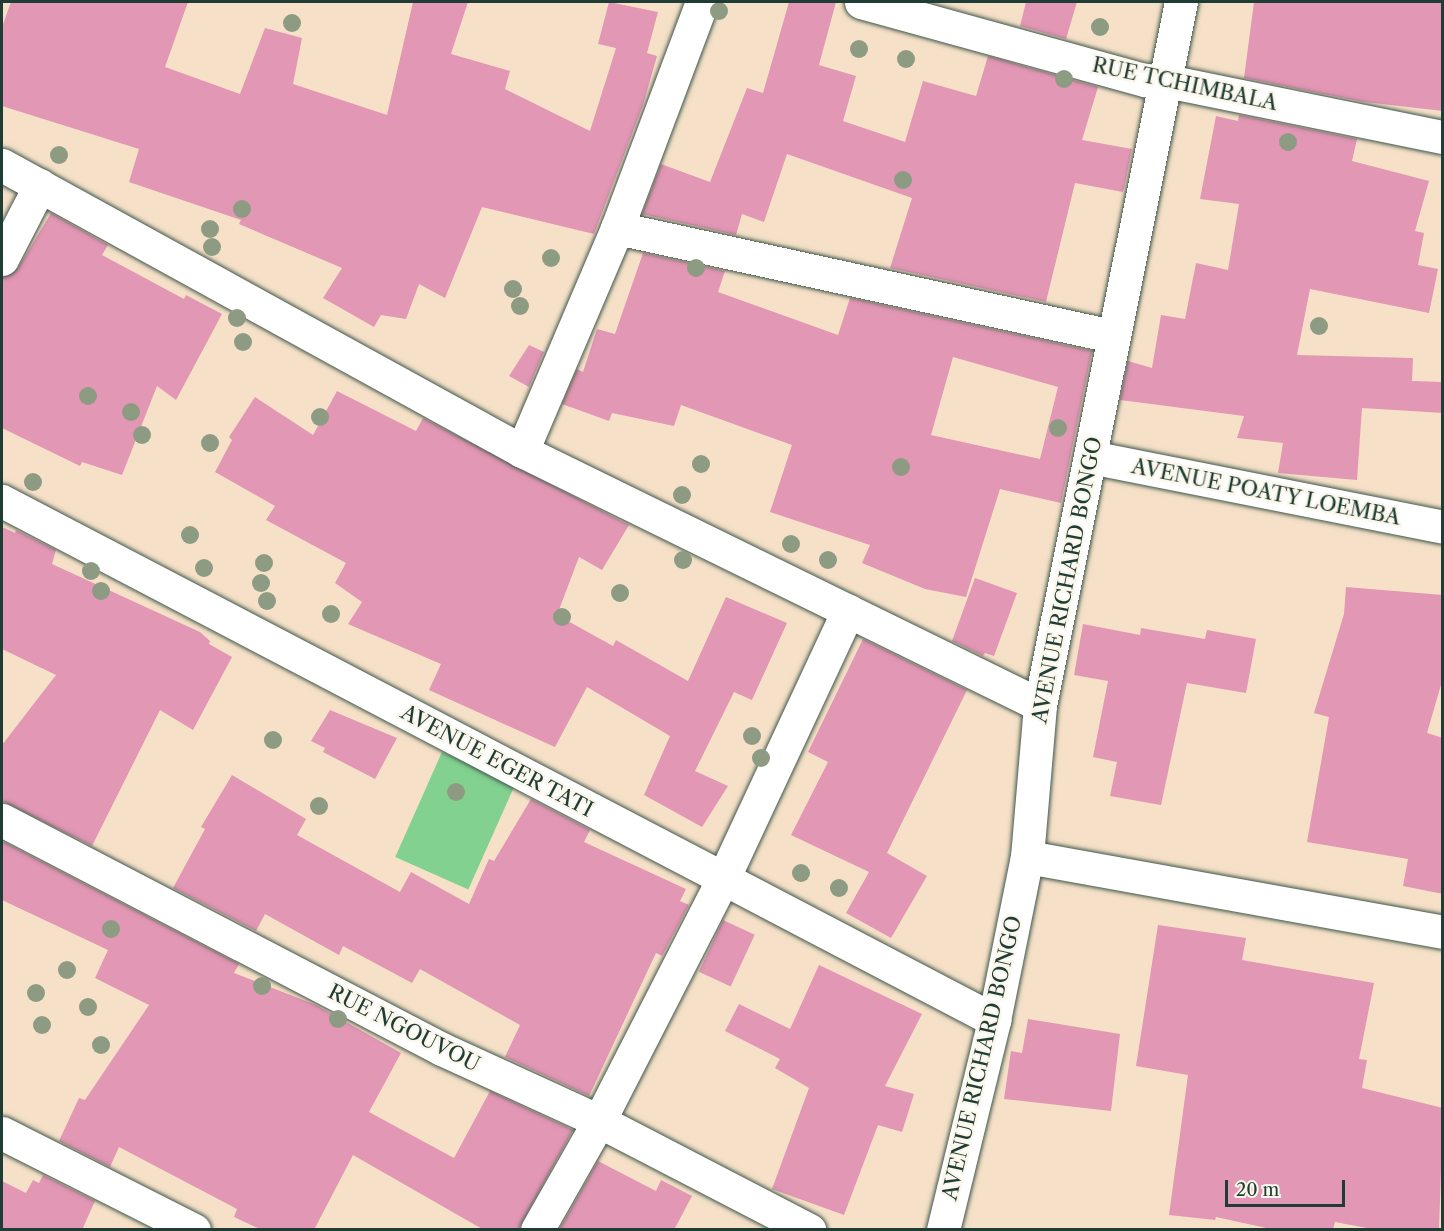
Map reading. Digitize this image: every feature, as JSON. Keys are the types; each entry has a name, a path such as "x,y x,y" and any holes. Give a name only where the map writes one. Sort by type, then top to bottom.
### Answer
{"street":[{"path":"522,450 618,228 702,2"},
{"name":"RUE TCHIMBALA","path":"861,2 1145,80 1167,81 1443,137"},
{"name":"AVENUE RICHARD BONGO","path":"943,1230 994,1020 1027,857 1040,705 1112,336 1167,81 1181,2"},
{"path":"2,165 522,450 1040,705"},
{"path":"2,259 40,185"},
{"path":"618,228 1112,336"},
{"name":"AVENUE POATY LOEMBA","path":"1090,457 1443,527"},
{"name":"AVENUE EGER TATI","path":"2,501 994,1020"},
{"path":"537,1230 599,1121 723,879 848,611"},
{"name":"RUE NGOUVOU","path":"2,820 441,1049 599,1121 809,1230"},
{"path":"1027,857 1443,932"},
{"path":"2,1132 194,1230"}],"green space":[{"path":"442,752 515,785 468,890 395,857"}],"building":[{"path":"11,2 188,2 165,67 240,94 265,28 302,38 293,84 387,115 413,2 468,2 451,54 510,71 505,89 590,131 616,48 598,44 609,2 658,12 647,53 657,56 643,105 594,234 482,207 445,298 419,284 406,319 381,315 374,327 323,298 342,268 239,224 241,220 129,182 139,149 2,106 2,27"},
{"path":"789,2 836,2 819,65 856,76 843,121 905,142 923,81 976,96 988,56 1098,87 1082,140 1132,149 1125,184 1123,192 1075,183 1046,302 890,268 912,198 787,154 764,222 742,214 736,235 642,214 661,164 710,182 747,88 763,93"},
{"path":"1026,2 1077,2 1066,39 1020,26"},
{"path":"1254,2 1443,2 1443,111 1364,102 1244,78"},
{"path":"1239,115 1357,139 1352,161 1429,181 1415,231 1424,233 1418,265 1438,269 1429,313 1310,289 1297,355 1413,358 1412,381 1443,382 1443,413 1362,408 1357,480 1278,473 1283,443 1237,438 1244,416 1120,400 1128,361 1152,368 1161,315 1185,319 1196,263 1228,270 1239,204 1200,199 1216,116 1238,121"},
{"path":"51,213 108,245 102,255 184,299 186,295 222,314 176,400 157,386 122,475 82,462 80,466 2,428 2,278 18,268"},
{"path":"643,253 725,271 718,292 838,335 850,298 1092,351 1061,503 1000,489 966,597 925,589 862,563 870,545 770,512 792,445 681,405 674,426 612,413 609,421 562,404 577,369 583,372 597,329 615,334","holes":["953,357 1058,387 1040,459 931,435"]},
{"path":"529,345 544,352 529,387 509,376"},
{"path":"337,391 416,431 423,418 629,525 602,570 579,557 557,615 613,646 616,640 688,681 726,597 787,623 752,700 734,692 695,771 728,786 702,827 644,795 670,736 587,687 555,747 429,690 441,664 348,624 362,602 335,583 346,563 266,520 275,506 215,472 232,440 229,437 255,397 313,435"},
{"path":"2,527 15,533 16,530 56,550 52,564 200,632 210,641 209,644 232,657 193,730 160,710 92,846 2,801 2,745 56,675 2,649"},
{"path":"975,578 1017,593 994,656 985,653 983,656 952,641"},
{"path":"1346,587 1443,595 1443,678 1427,733 1443,738 1443,894 1403,886 1408,859 1307,842 1329,717 1314,713 1344,614"},
{"path":"1083,624 1140,635 1141,628 1205,639 1207,630 1256,639 1246,693 1187,683 1161,805 1110,796 1117,762 1093,757 1108,681 1074,675"},
{"path":"863,639 967,690 887,853 927,876 891,938 846,913 869,872 791,835 828,762 808,752"},
{"path":"330,710 397,738 375,779 323,752 325,748 311,741"},
{"path":"232,775 306,819 297,835 400,892 411,872 469,904 489,859 494,861 531,799 590,830 584,842 686,889 680,901 689,905 662,956 656,953 589,1096 505,1057 520,1025 420,969 412,983 343,946 339,955 265,914 256,931 173,888 205,829 201,827"},
{"path":"2,841 239,964 234,973 316,1005 401,1053 369,1112 454,1158 490,1091 573,1130 518,1230 484,1230 353,1155 314,1230 262,1230 234,1217 237,1209 119,1147 110,1167 59,1141 79,1098 85,1100 149,1005 95,978 108,950 2,900"},
{"path":"723,920 755,935 731,986 699,972"},
{"path":"1158,925 1246,938 1242,960 1374,983 1359,1059 1367,1060 1362,1088 1443,1108 1439,1230 1377,1230 1335,1222 1333,1230 1275,1230 1216,1217 1215,1220 1169,1215 1188,1075 1136,1066"},
{"path":"819,965 922,1014 885,1086 914,1094 902,1132 878,1125 844,1215 772,1189 809,1088 775,1068 780,1059 725,1031 739,1004 790,1029"},
{"path":"1028,1019 1120,1034 1111,1111 1004,1099 1011,1051 1022,1053"},
{"path":"598,1161 656,1191 661,1180 692,1196 674,1230 559,1230"},
{"path":"43,1175 95,1201 82,1230 2,1230 2,1181 26,1193 33,1180 39,1183"}]}
